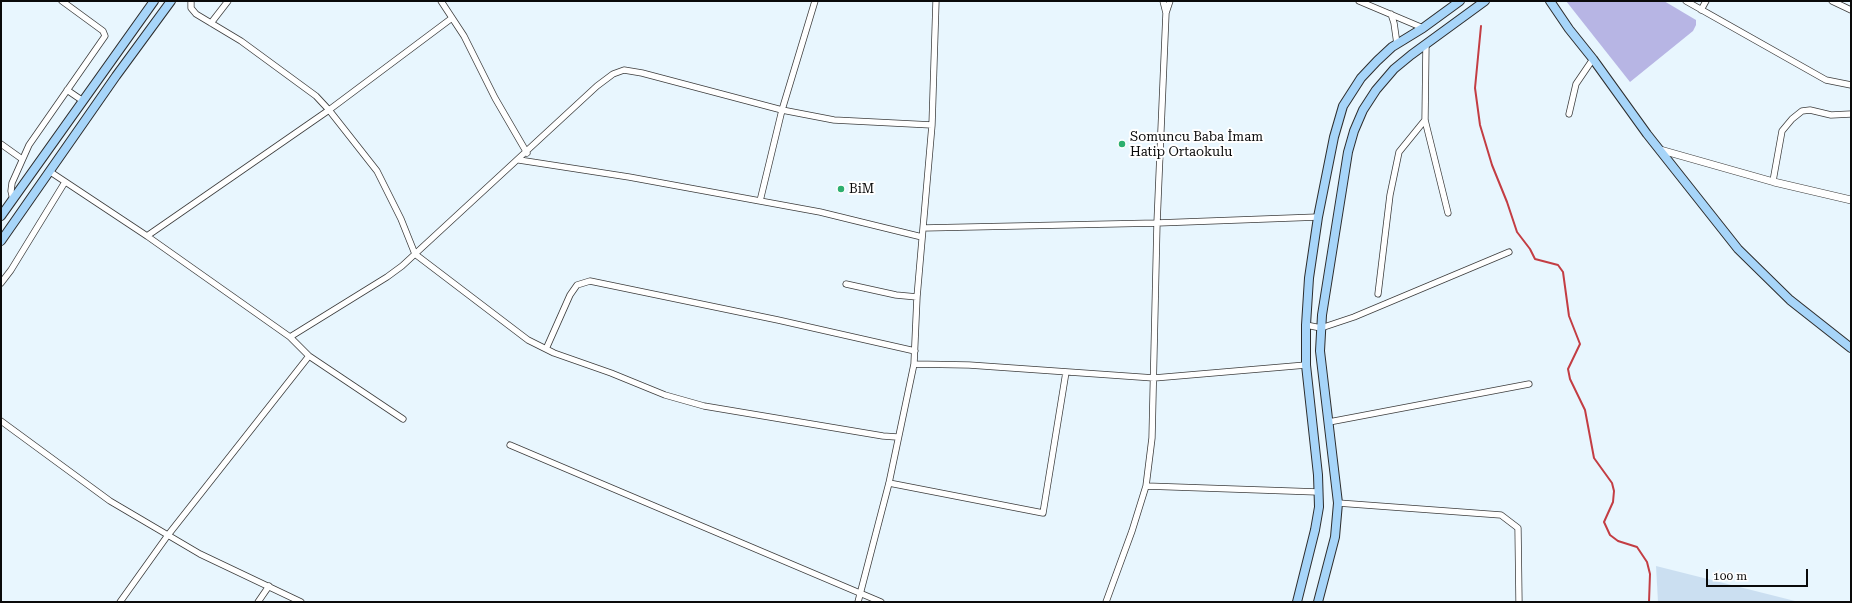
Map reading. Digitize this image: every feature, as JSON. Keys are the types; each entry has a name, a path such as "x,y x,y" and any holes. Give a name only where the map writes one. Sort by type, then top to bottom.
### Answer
{"main road":[{"path":"1,216 154,1"},
{"path":"1,241 49,171 171,1"},
{"path":"1297,602 1319,508 1306,365 1306,325 1309,278 1318,217 1334,137 1343,106 1362,78 1377,61 1397,44 1423,28 1460,1"},
{"path":"1318,602 1335,537 1338,503 1320,351 1322,315 1348,152 1354,131 1363,110 1385,78 1411,55 1485,1"},
{"path":"1550,2 1647,134 1725,234 1753,266 1790,300 1851,348"}],"street":[{"path":"13,200 11,191 12,183 29,145 105,36 103,31 62,1"},
{"path":"191,1 191,8 211,23 241,41 316,96 329,110 377,171 401,219 415,254 528,340 546,349 665,395 704,406 875,435 897,437"},
{"path":"211,23 228,1"},
{"path":"441,1 464,36 495,98 526,153"},
{"path":"760,201 782,110 815,1"},
{"path":"858,602 889,483 897,437 914,364 917,297 932,125 936,1"},
{"path":"1163,1 1166,13"},
{"path":"1106,602 1132,531 1146,486 1152,438 1156,223 1166,13 1170,1"},
{"path":"1359,1 1423,28"},
{"path":"1686,1 1826,80 1851,85"},
{"path":"1700,10 1706,1"},
{"path":"1832,1 1838,2 1851,10"},
{"path":"1391,14 1397,44"},
{"path":"147,236 329,110 452,18"},
{"path":"1426,44 1425,120 1448,213"},
{"path":"1569,114 1576,84 1593,59"},
{"path":"290,337 388,277 526,153 597,86 613,74 624,70 782,110 834,120 932,125"},
{"path":"67,90 83,101"},
{"path":"1773,181 1782,132 1792,119 1802,110 1810,110 1831,115 1851,114"},
{"path":"1378,294 1390,195 1399,152 1425,120"},
{"path":"1,144 22,159"},
{"path":"1661,150 1773,181 1851,200"},
{"path":"518,160 629,177 820,212 922,237"},
{"path":"49,171 147,236 290,337 309,356 403,419"},
{"path":"1,283 11,270 65,182"},
{"path":"923,228 1156,223 1318,217"},
{"path":"1306,325 1322,328 1354,317 1508,252"},
{"path":"546,349 570,295 577,285 590,281 778,320 915,352"},
{"path":"846,284 896,295 917,297"},
{"path":"120,602 168,535 309,356"},
{"path":"914,364 969,365 1154,378 1306,365"},
{"path":"889,483 1043,513 1066,372"},
{"path":"1329,422 1529,384"},
{"path":"1,421 110,501 200,554 301,602"},
{"path":"510,445 881,602"},
{"path":"1146,486 1318,492"},
{"path":"1338,503 1501,515 1518,528 1519,602"},
{"path":"258,602 269,586"}],"shaded area":[{"path":"1566,1 1664,1 1696,20 1696,25 1693,31 1630,82"},
{"path":"1656,566 1799,602 1658,602"}],"waterway":[{"path":"1481,26 1475,88 1480,125 1492,165 1517,232 1530,249 1535,259 1558,265 1563,272 1569,316 1580,344 1568,369 1570,379 1585,410 1594,458 1612,483 1614,491 1613,502 1604,522 1610,535 1618,541 1637,547 1647,562 1650,574 1649,602"}],"place":[{"name":"Somuncu Baba İmam Hatip Ortaokulu","path":"1122,144"},
{"name":"BiM","path":"841,189"}]}
